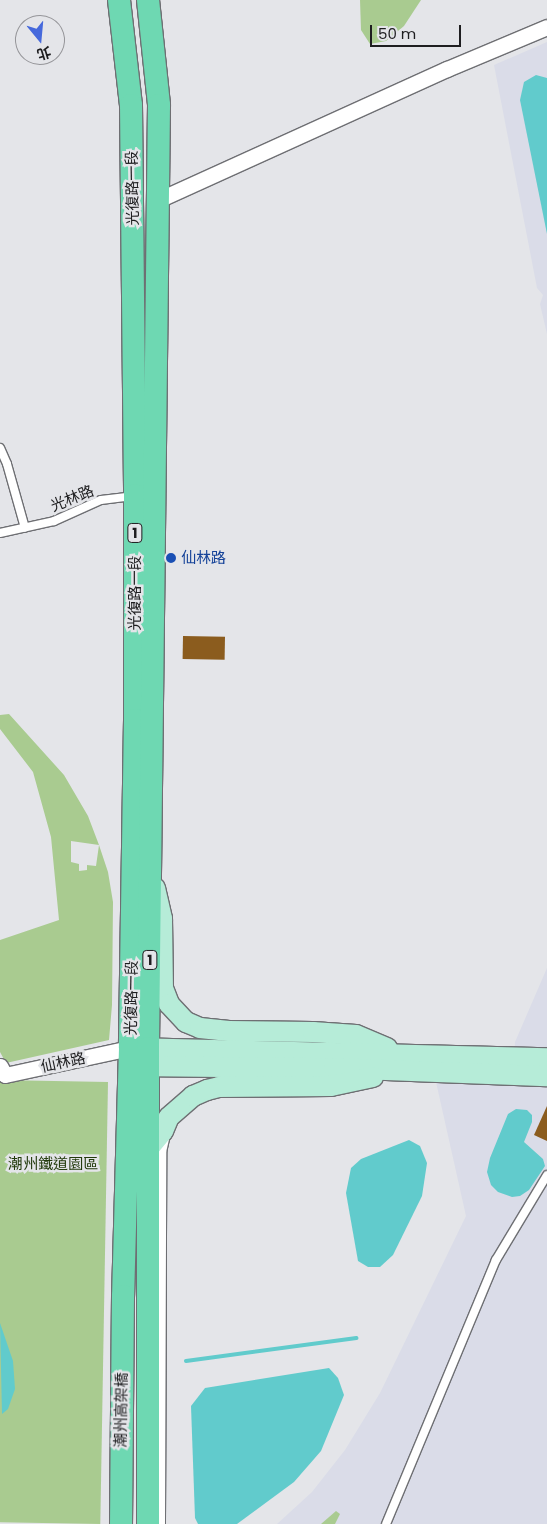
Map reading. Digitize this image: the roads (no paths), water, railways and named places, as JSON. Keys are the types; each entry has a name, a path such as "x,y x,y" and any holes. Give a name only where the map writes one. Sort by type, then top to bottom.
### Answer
{"main road":[{"name":"光復路一段","path":"119,0 131,105 145,496 152,873"},
{"name":"光復路一段","path":"135,1062 145,496 158,200 159,104 148,0"},
{"name":"1","path":"135,1062 152,873"},
{"name":"潮州高架橋","path":"135,1062 148,1149 148,1524"},
{"name":"潮州高架橋","path":"121,1524 123,1296 135,1062"}],"street":[{"path":"158,200 447,68 547,27"},
{"path":"152,873 162,919 164,988 169,1004 186,1022 200,1028 228,1031 313,1032 356,1035 400,1062"},
{"path":"492,1066 547,1058"},
{"path":"135,1062 400,1062 492,1066 547,1076"},
{"name":"仙林路","path":"2,1072 135,1062"},
{"path":"148,1149 163,1131 169,1117 193,1096 219,1087 331,1086 400,1062"}],"lane":[{"path":"0,448 7,464 25,528"},
{"name":"光林路","path":"0,534 54,521 101,500 145,496"},
{"path":"161,1524 162,1152 169,1117"},
{"path":"386,1524 496,1260 547,1175"},
{"path":"113,1395 116,1237"}],"water":[{"path":"536,75 547,78 547,234 520,100 524,82"},
{"path":"516,1109 527,1110 532,1115 532,1122 524,1142 543,1159 545,1166 529,1190 520,1196 512,1197 498,1192 491,1185 487,1172 490,1158 508,1114"},
{"path":"409,1140 420,1146 427,1163 422,1196 393,1255 380,1267 368,1267 358,1261 346,1193 351,1168 361,1159"},
{"path":"0,1323 13,1361 15,1389 8,1409 2,1414"},
{"path":"329,1368 338,1378 344,1395 321,1451 294,1482 237,1524 198,1524 195,1518 191,1406 205,1388"}],"waterway":[{"path":"186,1361 356,1338"}],"place":[{"name":"仙林路","path":"171,558"}],"park label":[{"name":"潮州鐵道園區","path":"53,1164"}]}
